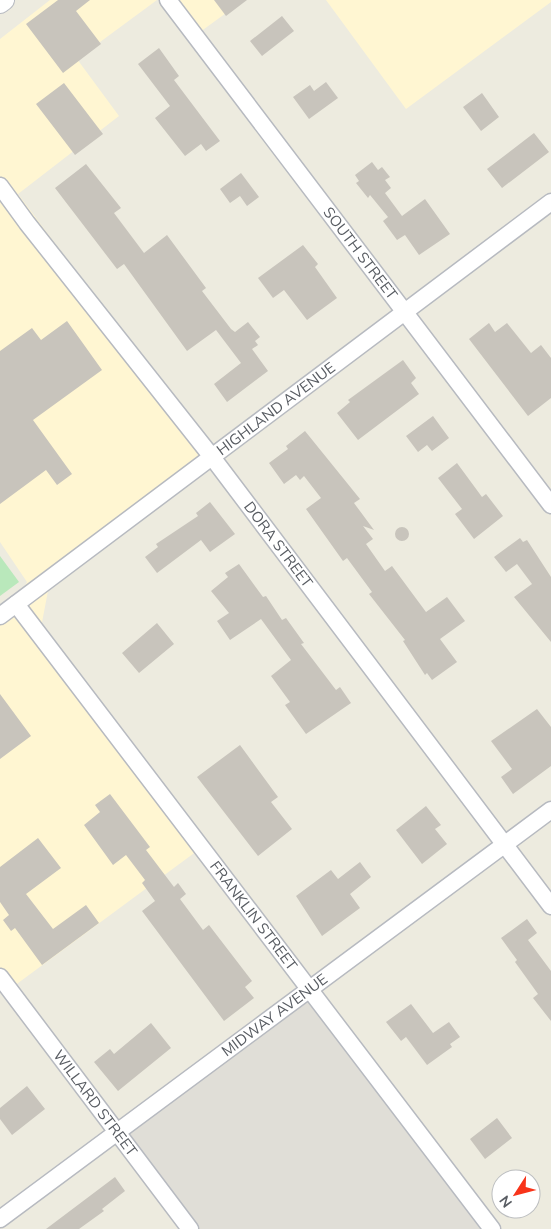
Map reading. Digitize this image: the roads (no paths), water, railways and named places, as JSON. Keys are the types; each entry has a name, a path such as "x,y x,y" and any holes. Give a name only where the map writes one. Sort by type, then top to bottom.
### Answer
{"street":[{"path":"0,3 4,0"},
{"name":"SOUTH STREET","path":"168,0 551,505"},
{"name":"DORA STREET","path":"0,186 27,223 212,457 551,906"},
{"name":"HIGHLAND AVENUE","path":"0,616 551,202"},
{"name":"FRANKLIN STREET","path":"16,604 492,1229"},
{"name":"MIDWAY AVENUE","path":"0,1220 310,990 453,881 551,810"},
{"name":"WILLARD STREET","path":"0,977 190,1229"}]}
